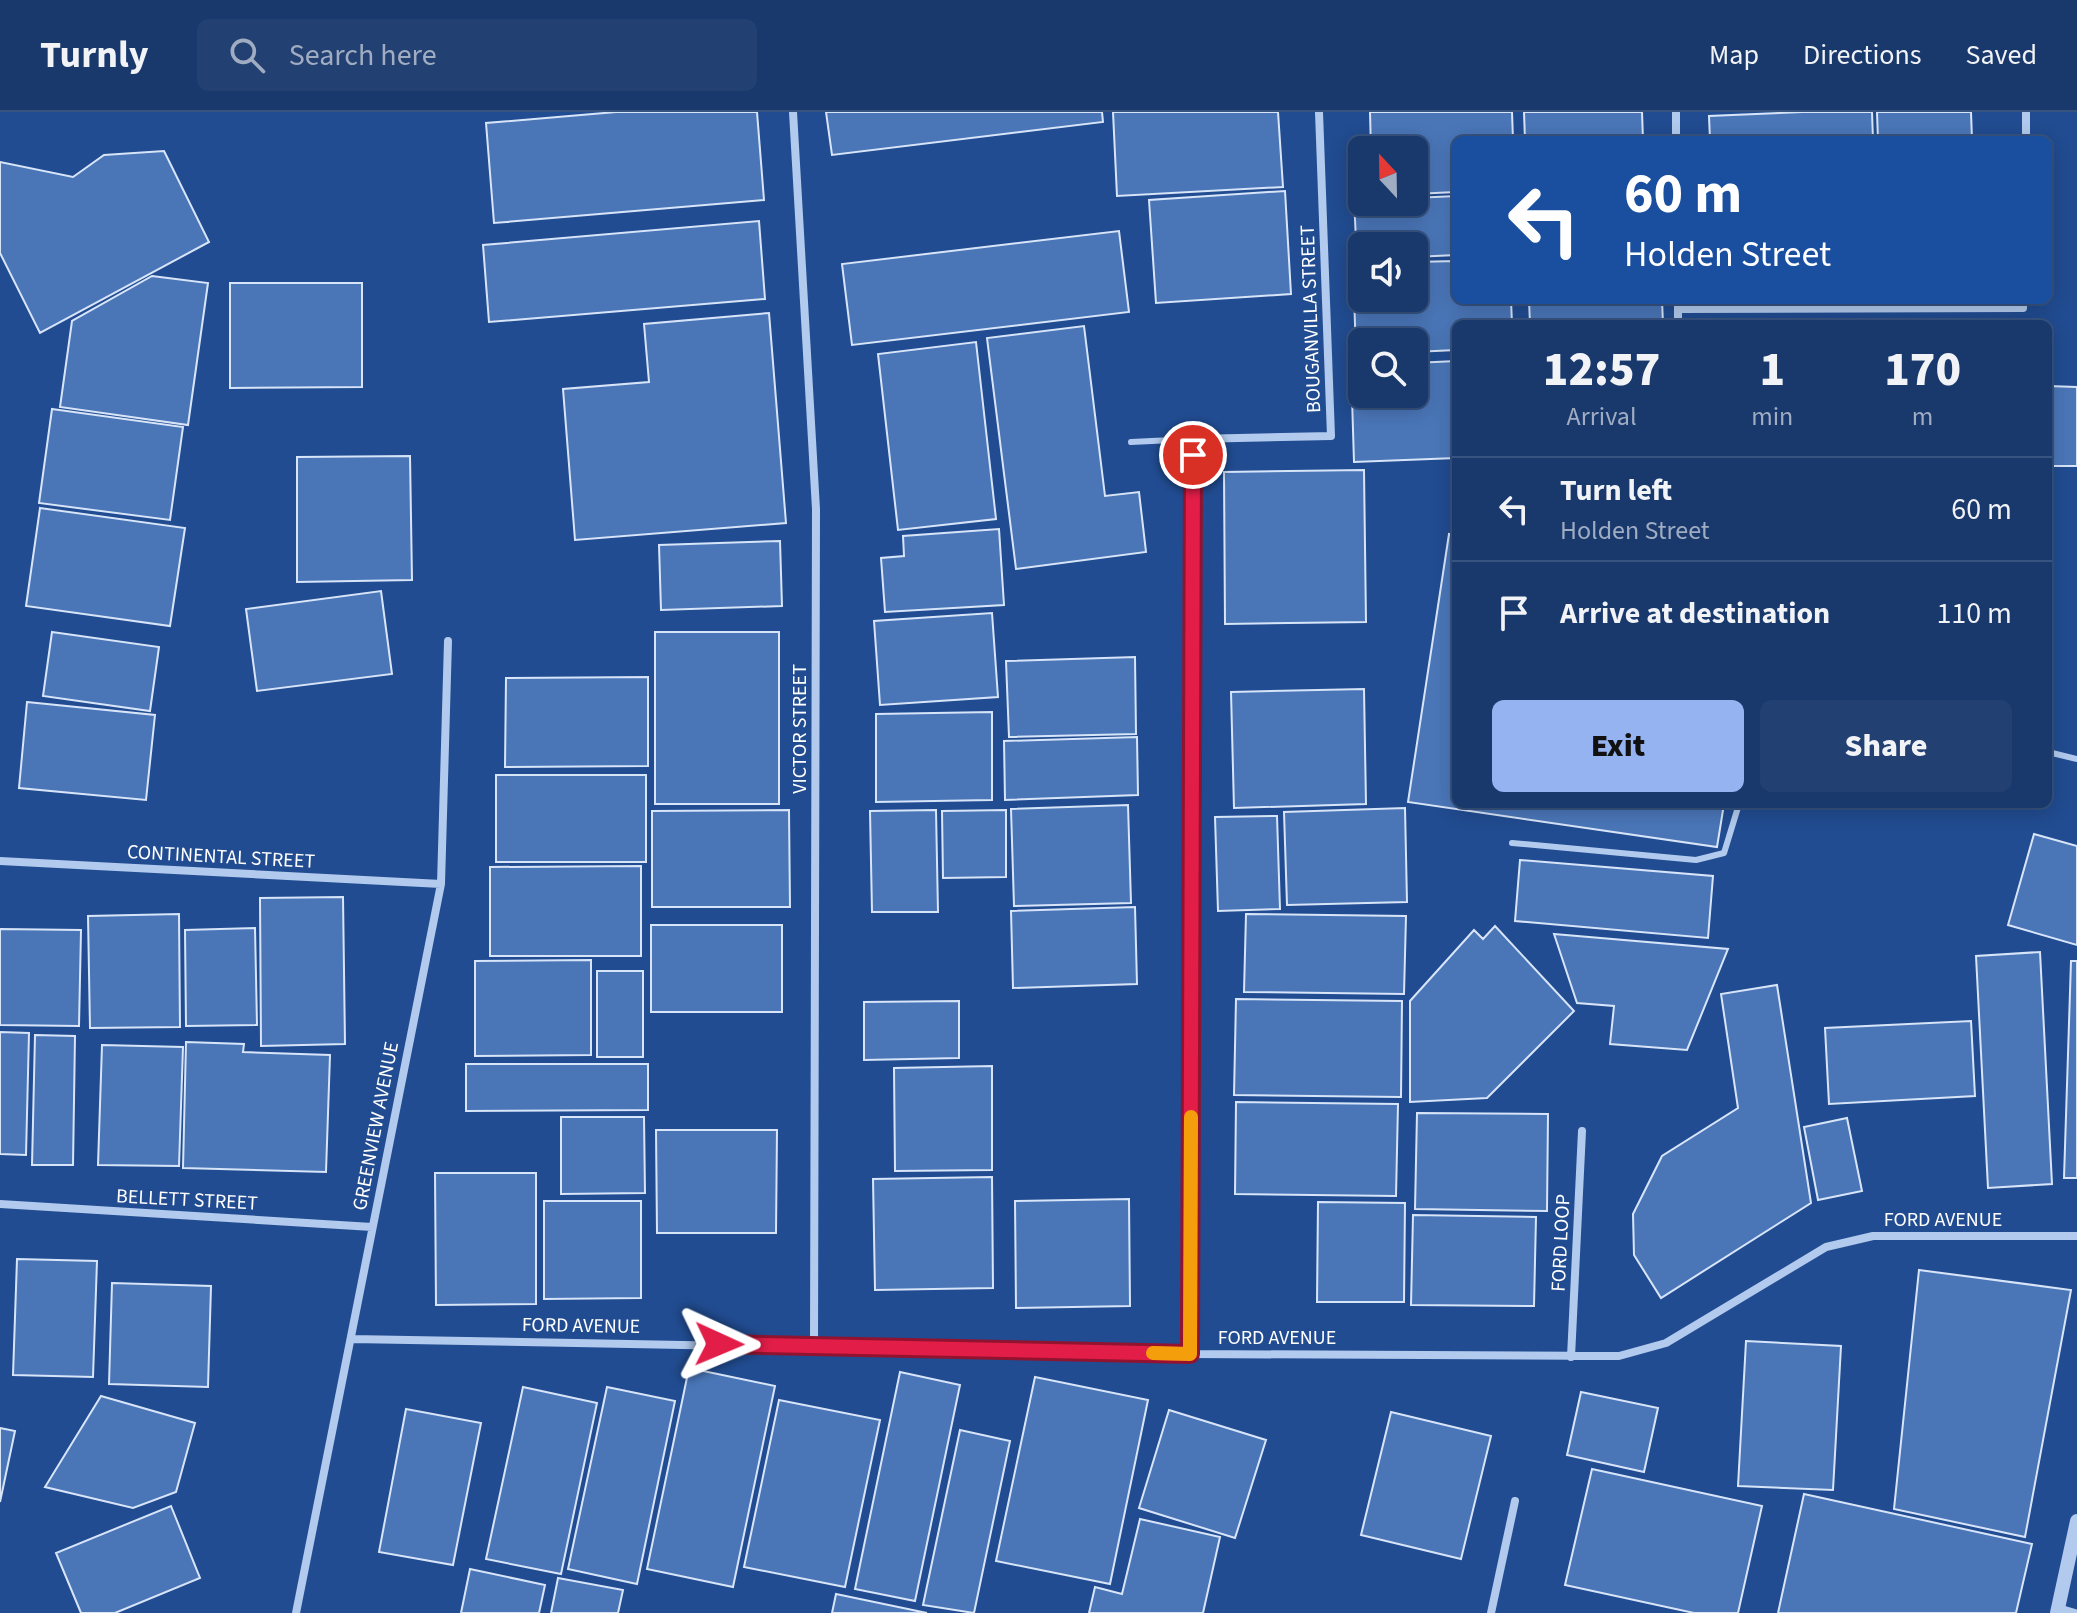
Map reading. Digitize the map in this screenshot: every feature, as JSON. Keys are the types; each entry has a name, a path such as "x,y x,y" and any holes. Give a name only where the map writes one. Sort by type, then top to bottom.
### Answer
{"street":[{"name":"VICTOR STREET","path":"793,112 816,509 814,1346"},
{"name":"BOUGANVILLA STREET","path":"1193,439 1331,436 1319,112"},
{"path":"1676,112 1676,136"},
{"path":"2026,112 2026,136"},
{"path":"1678,305 2023,304"},
{"path":"1190,1354 1193,439"},
{"name":"GREENVIEW AVENUE","path":"296,1613 441,884 448,641"},
{"name":"CONTINENTAL STREET","path":"0,861 441,884"},
{"name":"FORD LOOP","path":"1571,1357 1582,1131"},
{"name":"BELLETT STREET","path":"0,1204 372,1227"},
{"name":"FORD AVENUE","path":"351,1339 1190,1354 1619,1356 1666,1343 1826,1247 1873,1236 2077,1236"},
{"path":"1491,1613 1515,1501"},
{"path":"2075,1613 2057,1611 2077,1521"}],"lane":[{"path":"1131,442 1193,439"},
{"path":"2052,753 2077,759"},
{"path":"1512,843 1696,860 1724,853 1738,808"}],"building":[{"path":"616,112 757,112 764,200 494,223 486,123"},
{"path":"826,112 1102,112 1103,122 832,155"},
{"path":"1113,112 1278,112 1283,187 1117,196"},
{"path":"1370,112 1512,112 1513,136 1452,136 1452,192 1428,193 1428,136 1371,136"},
{"path":"1524,112 1642,112 1643,136 1525,136"},
{"path":"1872,112 1873,136 1710,136 1709,116"},
{"path":"1877,112 1971,112 1972,136 1878,136"},
{"path":"164,151 209,242 40,333 0,253 0,162 73,177 104,155"},
{"path":"1285,191 1291,294 1156,303 1149,200"},
{"path":"1452,196 1452,255 1428,256 1428,232 1356,232 1355,216 1428,216 1428,197"},
{"path":"759,221 765,299 489,322 483,245"},
{"path":"1119,231 1129,312 852,345 842,264"},
{"path":"1452,261 1452,304 1511,304 1512,320 1452,320 1452,350 1428,351 1428,328 1355,328 1355,312 1428,312 1428,262"},
{"path":"152,276 208,283 188,425 60,407 72,321"},
{"path":"230,283 362,283 362,387 230,388"},
{"path":"1529,304 1662,304 1663,320 1530,320"},
{"path":"769,313 786,523 575,540 563,389 649,382 644,324"},
{"path":"1084,326 1105,496 1139,492 1146,552 1016,569 987,338"},
{"path":"976,342 996,519 898,530 878,354"},
{"path":"1452,361 1452,458 1354,462 1352,408 1428,408 1428,362"},
{"path":"2052,386 2077,387 2077,466 2052,466"},
{"path":"52,409 183,427 170,520 39,503"},
{"path":"410,456 412,580 297,582 297,457"},
{"path":"1364,470 1366,622 1225,624 1224,472"},
{"path":"40,508 185,528 170,626 26,606"},
{"path":"999,529 1004,605 885,612 881,558 904,556 903,536"},
{"path":"1449,534 1452,534 1452,808 1723,808 1717,847 1408,802"},
{"path":"780,541 782,606 661,610 659,545"},
{"path":"381,591 392,674 257,691 246,609"},
{"path":"992,613 998,697 880,705 874,621"},
{"path":"52,632 159,647 150,711 43,696"},
{"path":"655,632 779,632 779,804 655,804"},
{"path":"1135,657 1136,734 1009,737 1006,661"},
{"path":"648,677 648,766 505,767 506,678"},
{"path":"1364,689 1366,804 1234,808 1231,692"},
{"path":"27,702 155,715 146,800 19,788"},
{"path":"992,712 992,800 876,802 876,714"},
{"path":"1137,737 1138,795 1005,800 1004,741"},
{"path":"496,775 646,775 646,862 496,862"},
{"path":"1128,805 1131,903 1014,906 1011,809"},
{"path":"1405,808 1407,902 1287,905 1284,812"},
{"path":"789,810 790,907 652,907 652,811"},
{"path":"936,810 938,912 872,912 870,811"},
{"path":"1006,810 1006,877 943,878 942,811"},
{"path":"1277,816 1280,909 1218,911 1215,817"},
{"path":"2034,834 2077,846 2077,945 2008,925"},
{"path":"1520,860 1713,876 1708,938 1515,921"},
{"path":"641,866 641,956 490,956 490,867"},
{"path":"343,897 345,1044 261,1046 260,898"},
{"path":"1135,907 1137,984 1013,988 1011,911"},
{"path":"179,914 180,1027 90,1028 88,916"},
{"path":"1246,914 1406,916 1404,994 1244,992"},
{"path":"651,925 782,925 782,1012 651,1012"},
{"path":"1495,926 1574,1011 1487,1098 1410,1102 1410,1001 1474,930 1483,939"},
{"path":"255,928 257,1025 186,1026 185,930"},
{"path":"0,929 81,930 79,1026 0,1025"},
{"path":"1554,934 1728,949 1687,1050 1610,1044 1614,1006 1577,1003"},
{"path":"2040,952 2052,1184 1988,1188 1976,956"},
{"path":"591,960 591,1055 475,1056 475,961"},
{"path":"2071,961 2077,961 2077,1178 2064,1178"},
{"path":"597,971 643,971 643,1057 597,1057"},
{"path":"1777,985 1811,1203 1661,1298 1634,1255 1633,1214 1662,1156 1738,1108 1721,994"},
{"path":"1236,999 1402,1001 1401,1097 1234,1095"},
{"path":"959,1001 959,1058 864,1060 864,1002"},
{"path":"1971,1021 1975,1096 1829,1104 1825,1028"},
{"path":"0,1032 29,1033 26,1155 0,1154"},
{"path":"35,1035 75,1036 73,1165 32,1165"},
{"path":"186,1042 244,1044 243,1052 330,1055 326,1172 183,1168"},
{"path":"102,1045 183,1047 179,1166 98,1165"},
{"path":"466,1064 648,1064 648,1110 466,1111"},
{"path":"992,1066 992,1170 895,1171 894,1068"},
{"path":"1236,1102 1398,1104 1396,1196 1235,1194"},
{"path":"1417,1113 1548,1114 1547,1211 1415,1209"},
{"path":"561,1117 644,1117 645,1193 561,1194"},
{"path":"1847,1118 1862,1191 1818,1200 1804,1127"},
{"path":"656,1130 777,1130 776,1233 657,1233"},
{"path":"435,1173 536,1173 536,1304 436,1305"},
{"path":"992,1177 993,1288 875,1290 873,1179"},
{"path":"1129,1199 1130,1306 1016,1308 1015,1201"},
{"path":"544,1201 641,1201 641,1298 544,1299"},
{"path":"1318,1202 1405,1203 1404,1302 1317,1302"},
{"path":"1413,1215 1536,1217 1534,1306 1411,1305"},
{"path":"17,1259 97,1261 93,1377 13,1375"},
{"path":"1919,1270 2071,1290 2025,1537 1894,1509"},
{"path":"112,1283 211,1286 208,1387 109,1384"},
{"path":"1746,1341 1841,1346 1833,1490 1738,1486"},
{"path":"689,1368 775,1386 733,1587 647,1569"},
{"path":"900,1372 960,1385 915,1601 855,1589"},
{"path":"1035,1377 1148,1400 1110,1584 996,1561"},
{"path":"523,1387 597,1403 561,1574 486,1559"},
{"path":"607,1387 675,1401 637,1584 568,1569"},
{"path":"1581,1392 1658,1408 1644,1472 1567,1455"},
{"path":"101,1396 195,1423 176,1492 133,1508 45,1487"},
{"path":"779,1400 880,1420 845,1587 744,1567"},
{"path":"406,1409 481,1423 453,1565 379,1552"},
{"path":"1169,1410 1266,1440 1235,1538 1139,1508"},
{"path":"1391,1412 1491,1436 1461,1559 1361,1535"},
{"path":"0,1428 15,1431 0,1502"},
{"path":"960,1430 1010,1441 974,1613 923,1605"},
{"path":"1592,1469 1762,1506 1738,1613 1694,1613 1565,1585"},
{"path":"1804,1494 2032,1544 2016,1613 1778,1613"},
{"path":"171,1506 200,1578 115,1613 81,1613 56,1553"},
{"path":"1140,1519 1220,1537 1203,1613 1089,1613 1095,1587 1122,1594"},
{"path":"470,1569 545,1585 539,1613 461,1613"},
{"path":"558,1578 623,1590 618,1613 551,1613"},
{"path":"836,1594 927,1613 832,1613"}],"slow traffic":[{"path":"1153,1353 1190,1354 1191,1117"}],"route":[{"path":"719,1344 1190,1354 1193,455"}]}
